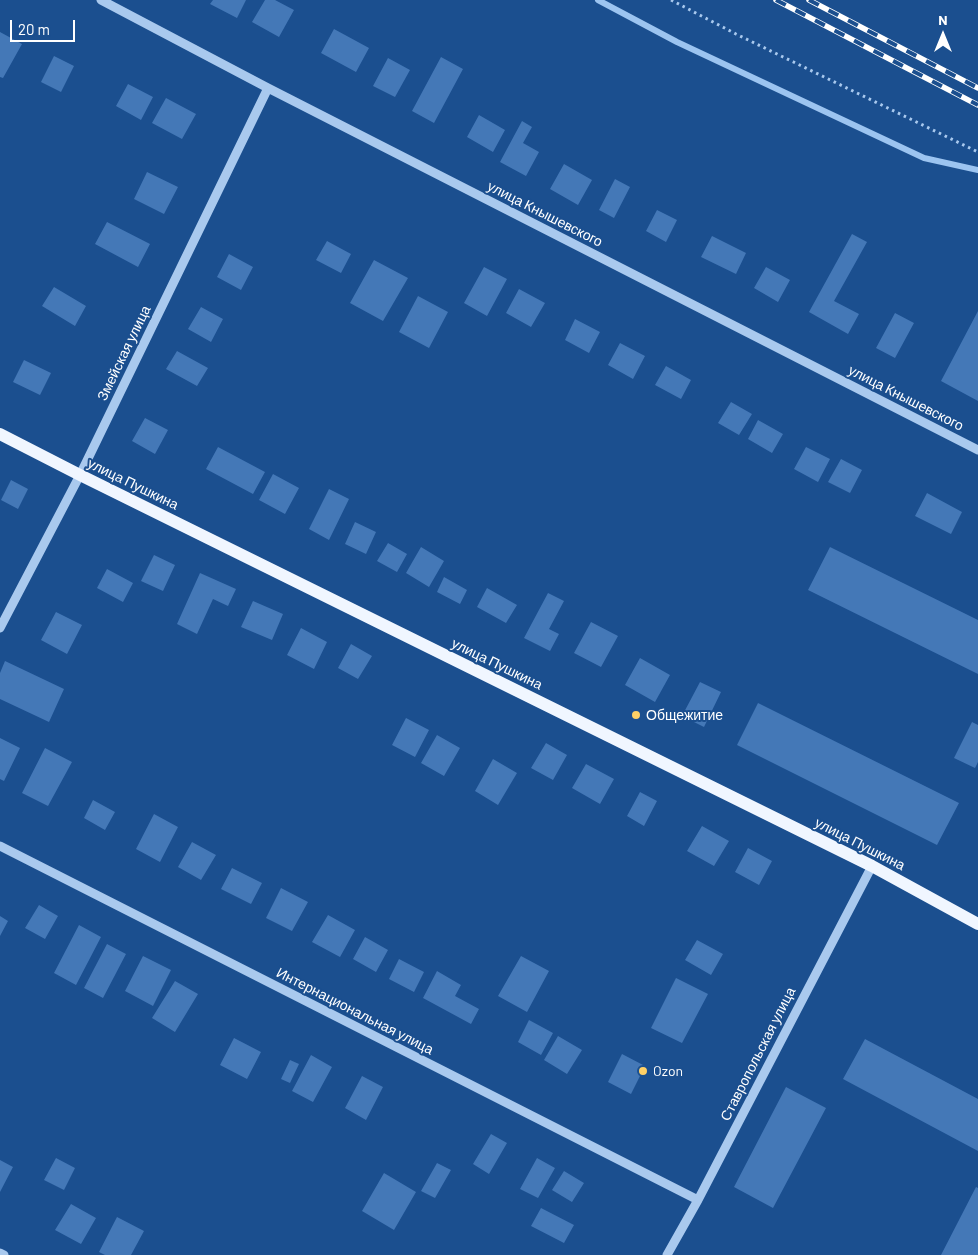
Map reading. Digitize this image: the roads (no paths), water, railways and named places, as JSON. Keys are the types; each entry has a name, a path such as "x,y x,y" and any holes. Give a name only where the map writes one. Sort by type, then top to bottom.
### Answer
{"main road":[{"name":"улица Пушкина","path":"0,434 872,866 978,924"}],"street":[{"name":"улица Кнышевского","path":"101,0 268,88 978,450"},
{"name":"Змейская улица","path":"0,628 80,475 268,88"},
{"name":"Интернациональная улица","path":"0,846 698,1200"},
{"name":"Ставропольская улица","path":"667,1255 698,1200 872,866"},
{"path":"0,1253 4,1255"}],"waterway":[{"path":"598,0 677,42 924,158 978,170"}],"railway":[{"path":"776,0 978,105"},
{"path":"809,0 978,88"}],"place":[{"name":"Общежитие","path":"636,715"},
{"name":"Ozon","path":"643,1071"}]}
